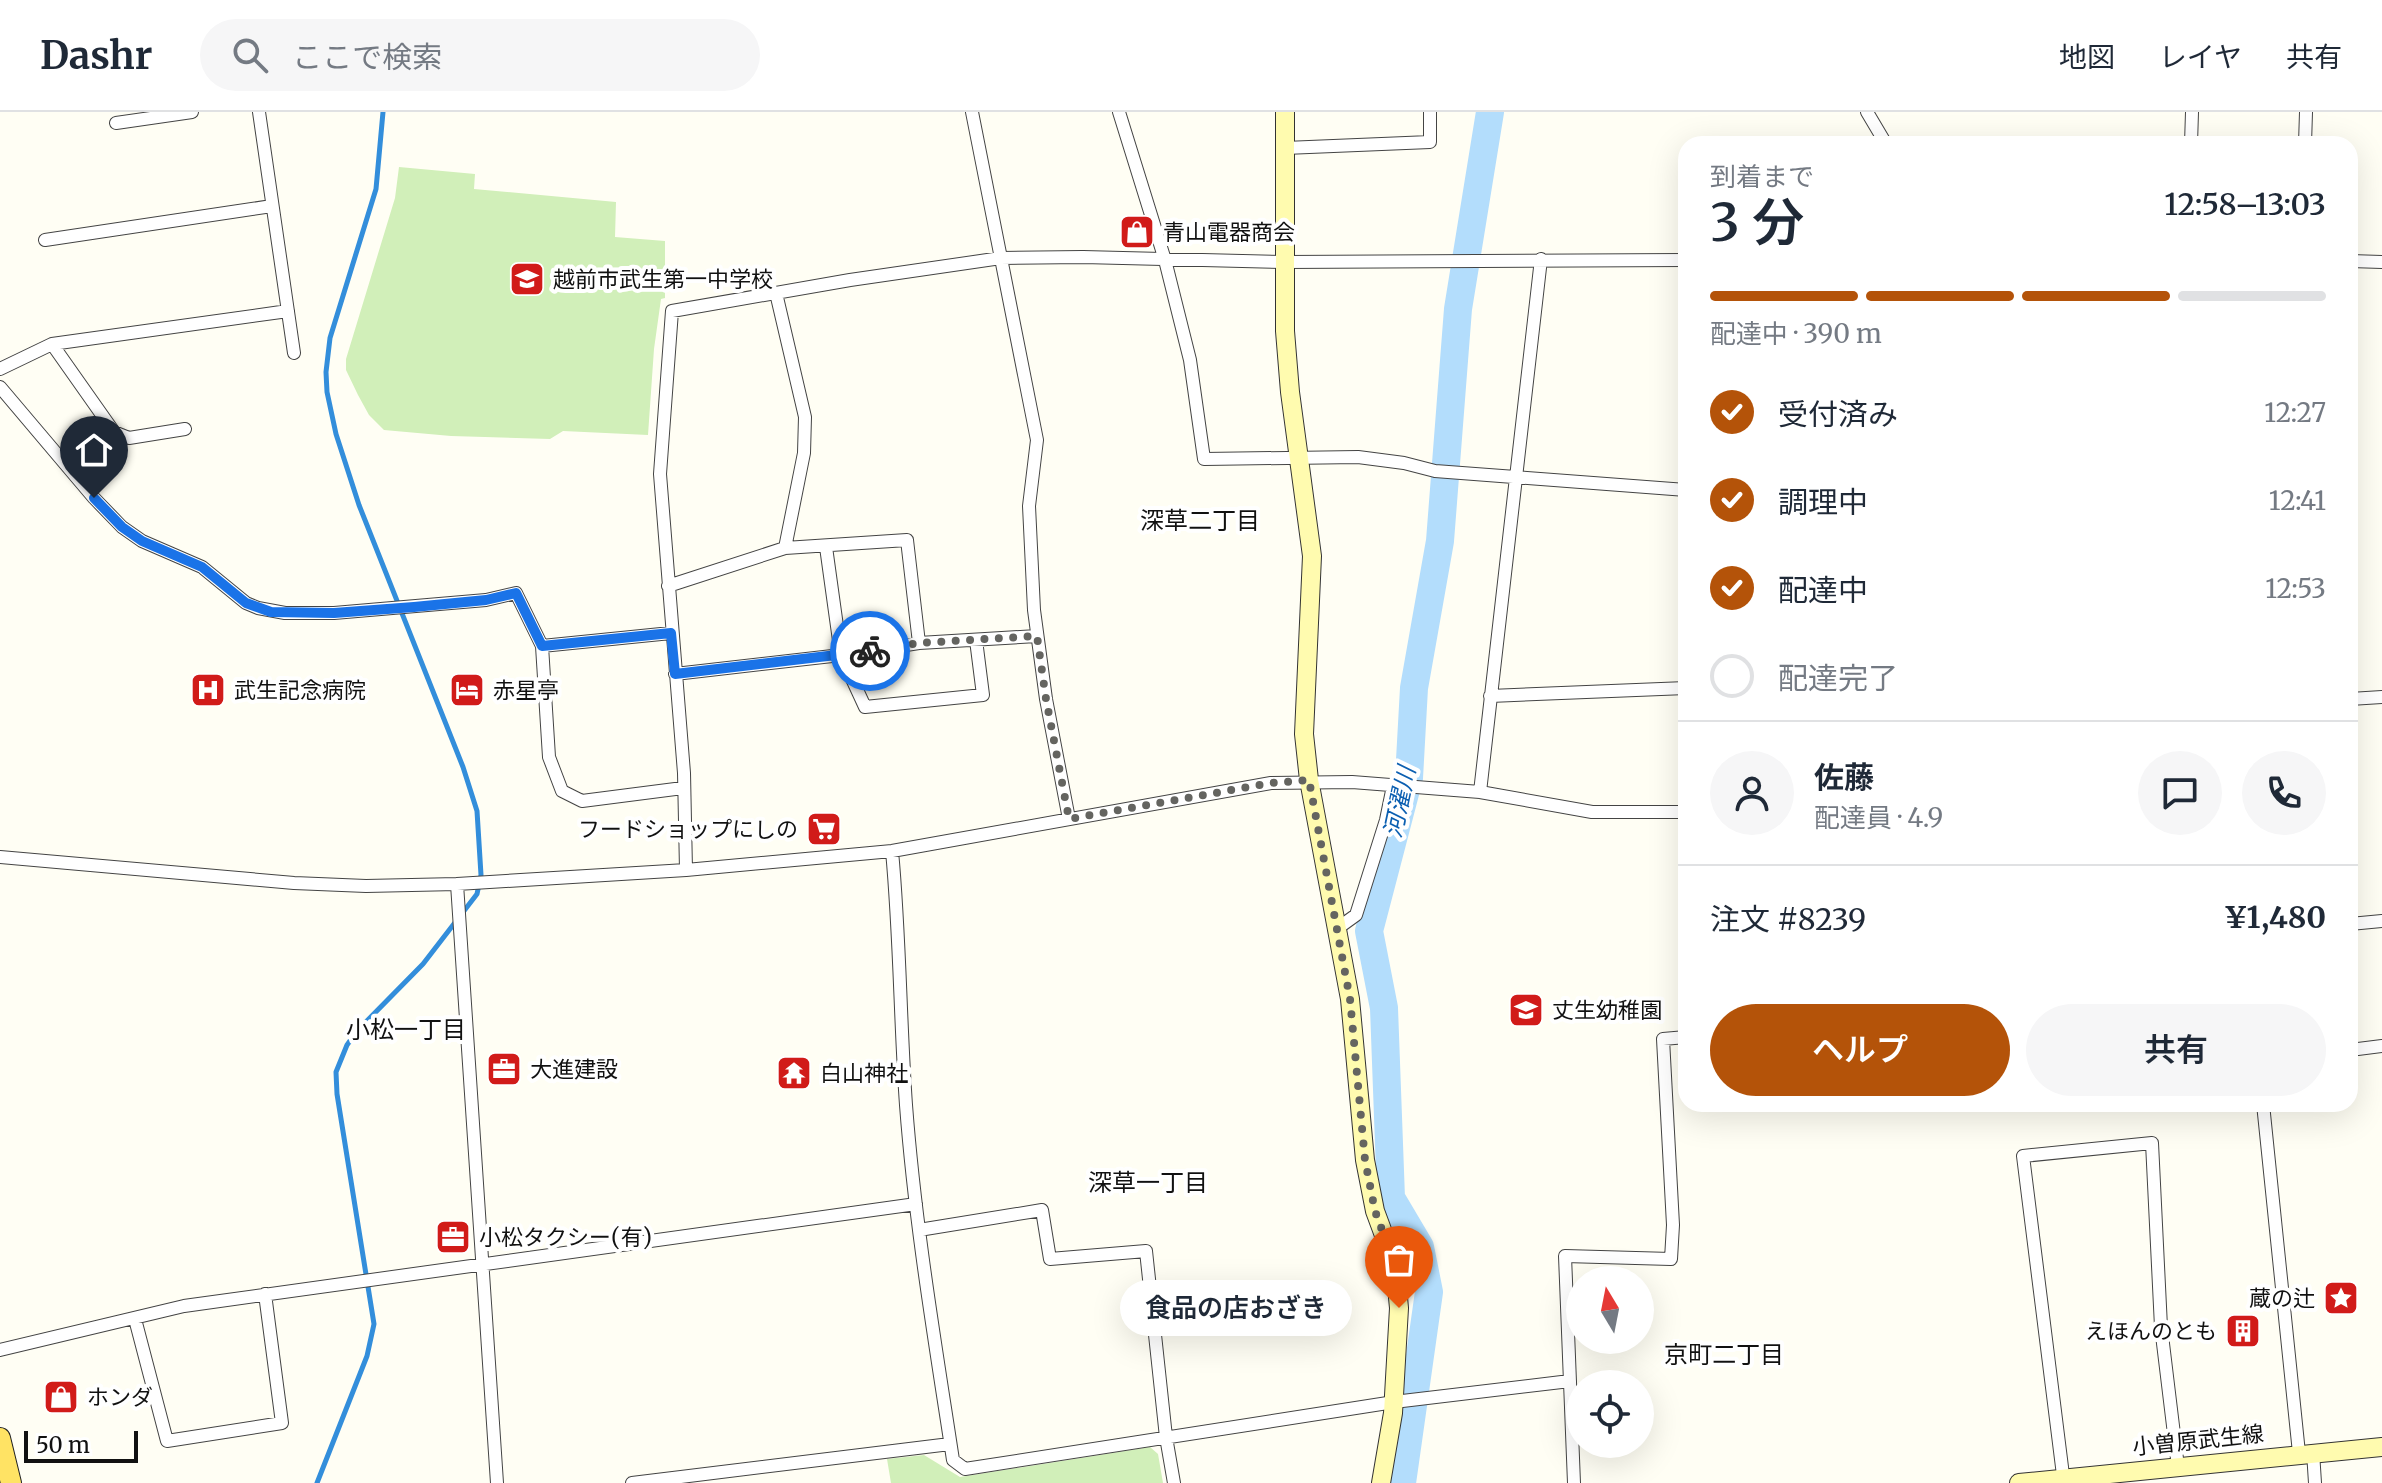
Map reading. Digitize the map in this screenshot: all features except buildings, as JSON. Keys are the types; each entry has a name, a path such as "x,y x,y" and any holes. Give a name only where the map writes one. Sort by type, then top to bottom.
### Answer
{"main road":[{"path":"0,1438 11,1483"}],"street":[{"path":"116,123 192,112"},
{"path":"259,112 294,353"},
{"path":"972,112 1037,440 1029,506 1034,610 1046,699 1069,819"},
{"path":"1119,112 1165,260 1190,360 1204,459 1358,457 1435,471 1678,489"},
{"path":"1285,112 1285,331 1312,556 1304,734 1309,780 1350,999 1365,1160 1375,1211 1395,1265 1399,1308 1394,1402 1381,1483"},
{"path":"1285,148 1430,142 1430,112"},
{"path":"2191,136 2192,112"},
{"path":"2305,136 2306,112"},
{"path":"1872,114 1882,136"},
{"path":"45,240 272,206"},
{"path":"686,870 660,474 672,311 1001,258 1285,262 1678,260"},
{"path":"1480,792 1541,259"},
{"path":"2358,261 2382,262"},
{"path":"776,293 805,417 804,453 785,548"},
{"path":"0,369 52,344 288,311"},
{"path":"52,344 114,432 129,438 185,429"},
{"path":"0,387 122,527 142,541 202,567 246,603 258,608 285,613 383,609 486,600 516,593 542,646 549,757 562,791 582,801 683,788"},
{"path":"668,586 785,548 907,540 919,643"},
{"path":"826,547 841,655 865,707 983,695 976,640"},
{"path":"542,646 671,633"},
{"path":"675,674 919,643 1037,636"},
{"path":"1490,696 1678,688"},
{"path":"2358,698 2382,697"},
{"path":"0,857 294,883 366,886 457,884 686,870 892,851 1271,783 1309,780 1480,792 1592,812 1678,812"},
{"path":"1338,928 1356,915 1386,820 1393,786"},
{"path":"892,851 906,1105 919,1230 953,1460 965,1469 1394,1402 1566,1381"},
{"path":"457,884 497,1483"},
{"path":"2358,923 2382,921"},
{"path":"1570,1370 1565,1256 1671,1259 1673,1225 1663,1039 1678,1038"},
{"path":"2358,1049 2382,1046"},
{"path":"2264,1112 2306,1453 2315,1483"},
{"path":"2064,1481 2023,1156 2152,1143 2161,1327 2178,1467"},
{"path":"0,1350 184,1306 916,1204"},
{"path":"919,1230 1042,1210 1050,1259 1146,1251 1166,1437 1174,1483"},
{"path":"135,1319 167,1441 282,1423 265,1294"},
{"path":"632,1483 950,1444"},
{"name":"小曽原武生線","path":"2019,1483 2064,1481 2382,1447"},
{"path":"1573,1458 1574,1483"}],"green space":[{"name":"越前市武生第一中学校","path":"399,167 475,174 474,189 616,202 615,237 665,241 665,298 661,299 654,349 648,435 563,431 550,439 451,436 384,430 369,415 346,370 346,359 395,198"},
{"path":"1150,1447 1158,1454 1163,1483 891,1483 887,1459 924,1455 960,1477"}],"waterway":[{"path":"317,1483 367,1356 374,1324 336,1072 347,1045 357,1031 423,964 477,894 481,875 477,811 463,767 359,505 336,434 327,392 330,338 376,189 383,112"},
{"name":"河濯川","path":"1402,1483 1429,1292 1420,1247 1391,1198 1384,1008 1369,931 1409,778 1414,688 1440,541 1458,309 1490,112"}],"way so far":[{"path":"870,651 919,643 1037,636 1069,819 1271,783 1309,780 1350,999 1365,1160 1375,1211 1395,1265 1399,1308"}],"place":[{"name":"青山電器商会","path":"1137,232"},
{"name":"越前市武生第一中学校","path":"527,279"},
{"name":"武生記念病院","path":"208,690"},
{"name":"赤星亭","path":"467,690"},
{"name":"フードショップにしの","path":"824,829"},
{"name":"丈生幼稚園","path":"1526,1010"},
{"name":"大進建設","path":"504,1069"},
{"name":"白山神社","path":"794,1073"},
{"name":"小松タクシー(有)","path":"453,1237"},
{"name":"蔵の辻","path":"2341,1298"},
{"name":"食品の店おざき","path":"1399,1308"},
{"name":"えほんのとも","path":"2243,1331"},
{"name":"ホンダ","path":"61,1397"}],"district":[{"name":"深草二丁目","path":"1200,521"},
{"name":"小松一丁目","path":"406,1030"},
{"name":"深草一丁目","path":"1148,1183"},
{"name":"京町二丁目","path":"1724,1355"}],"route":[{"path":"94,498 122,527 142,541 202,567 246,603 271,612 334,613 414,607 486,600 516,593 542,646 671,633 675,674 870,651"}]}
